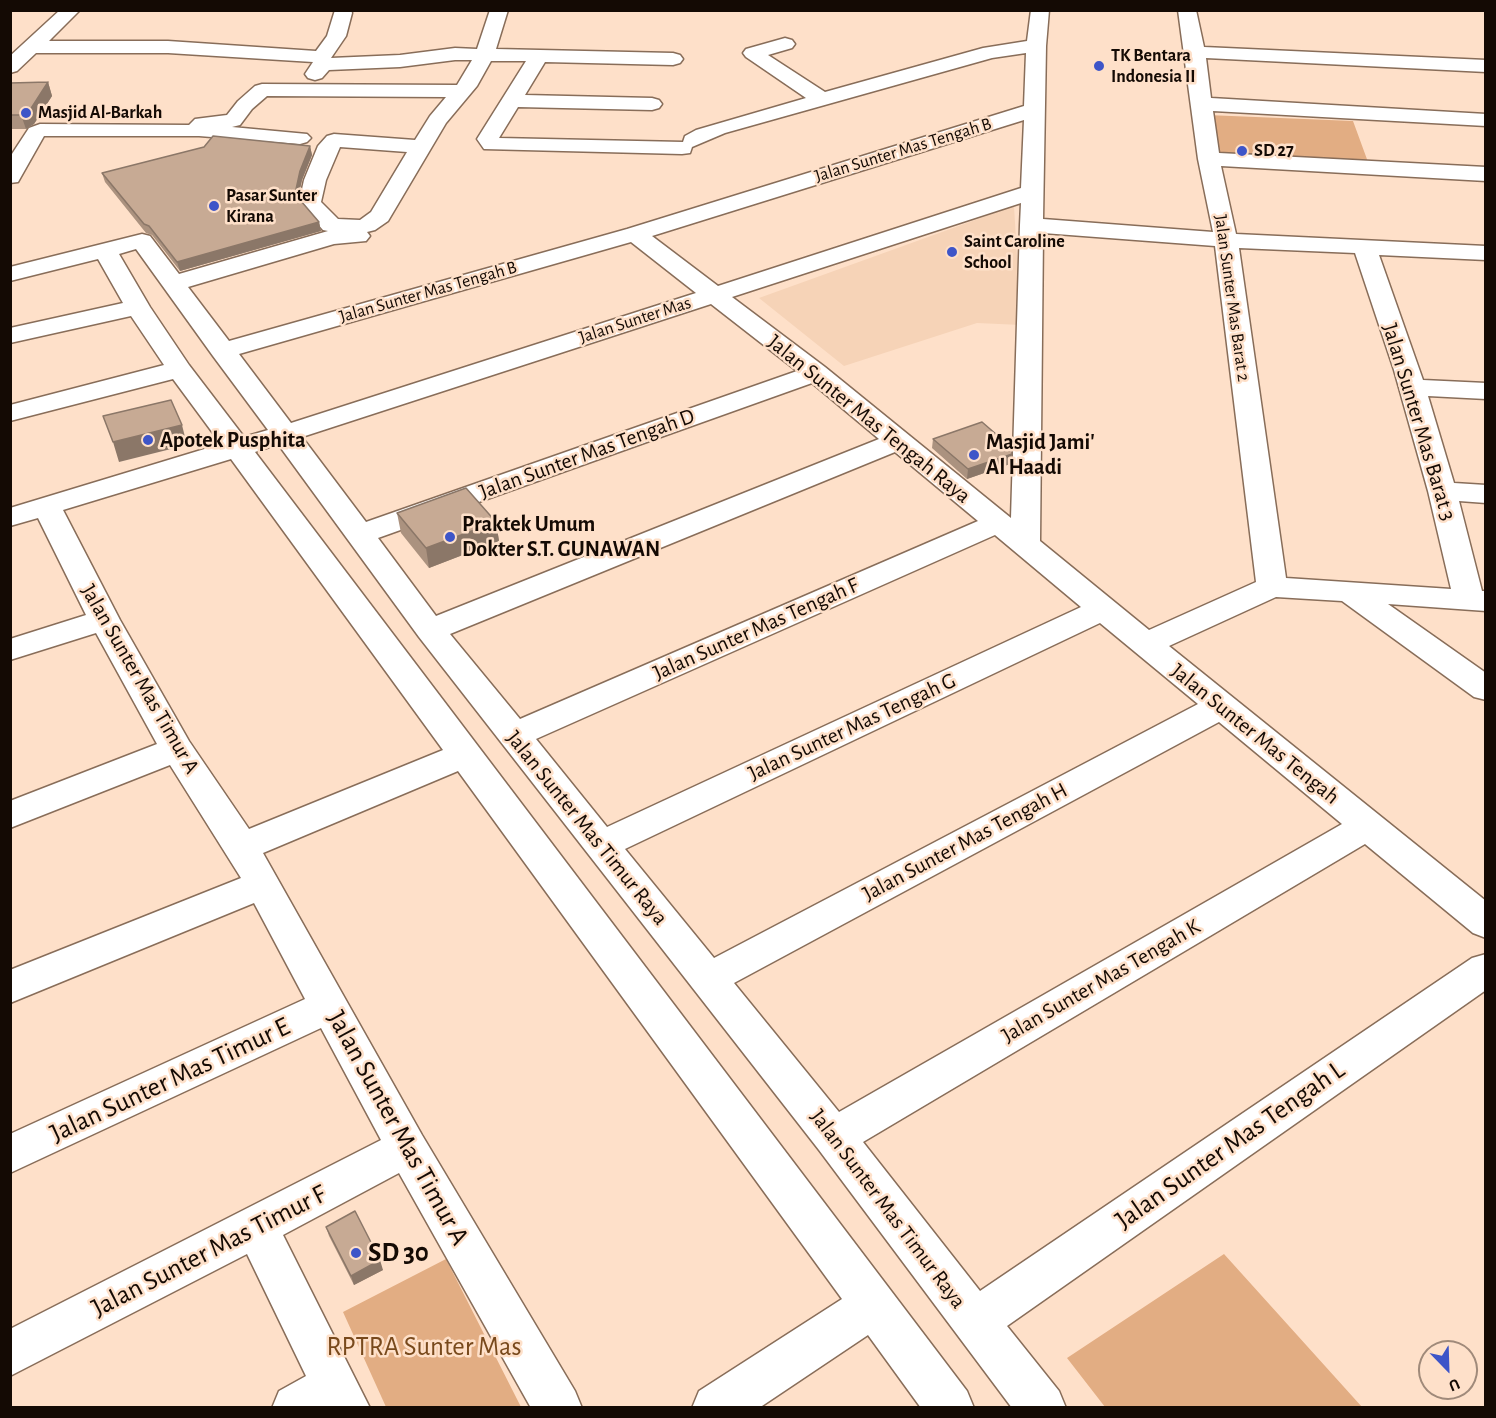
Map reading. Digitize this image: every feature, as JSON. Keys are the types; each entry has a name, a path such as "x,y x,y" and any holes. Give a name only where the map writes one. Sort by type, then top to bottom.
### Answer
{"street":[{"path":"11,66 71,10"},
{"path":"175,283 357,232 380,216 437,120 462,91 484,56 499,10"},
{"path":"1026,545 1034,110 1036,46 1040,10"},
{"name":"Jalan Sunter Mas Barat 2","path":"1187,10 1203,104 1209,159 1226,240 1272,587"},
{"path":"306,89 336,36 343,13"},
{"path":"785,44 753,51 765,62 821,99"},
{"path":"538,57 488,139 492,144 688,144 703,134 821,99 990,52 1036,46"},
{"path":"33,47 168,47 322,61 393,62 448,54 673,58"},
{"path":"1195,52 1485,66"},
{"path":"195,131 202,123 233,121 260,91 306,89 462,91"},
{"path":"512,101 652,104"},
{"path":"1203,104 1485,120"},
{"name":"Jalan Sunter Mas Tengah B","path":"222,351 635,234 1034,110"},
{"path":"1367,114 1389,168"},
{"path":"10,177 36,132 40,130 195,131 300,138"},
{"path":"357,232 331,225 310,203 310,195 331,141 339,139 421,147"},
{"path":"1209,159 1485,174"},
{"name":"Jalan Sunter Mas","path":"10,517 284,434 1032,192"},
{"path":"1031,225 1226,240 1485,252"},
{"path":"635,234 712,295"},
{"name":"Jalan Sunter Mas Timur Raya","path":"105,250 142,241 430,630 834,1137 974,1322 1042,1407"},
{"name":"Jalan Sunter Mas Barat 3","path":"1364,246 1411,387 1477,600"},
{"path":"10,274 105,250 179,369 950,1407"},
{"name":"Jalan Sunter Mas Tengah Raya","path":"712,295 816,373 1026,545"},
{"path":"10,336 138,306"},
{"path":"10,413 179,369"},
{"name":"Jalan Sunter Mas Tengah D","path":"358,535 816,373"},
{"path":"1411,387 1485,391"},
{"path":"430,630 898,441"},
{"path":"1442,491 1485,494"},
{"name":"Jalan Sunter Mas Timur A","path":"46,507 104,620 177,749 242,847 407,1148 558,1407"},
{"name":"Jalan Sunter Mas Tengah F","path":"513,735 998,523"},
{"name":"Jalan Sunter Mas Tengah","path":"1026,545 1485,923"},
{"path":"1146,644 1272,587 1477,600"},
{"path":"1348,591 1485,690"},
{"name":"Jalan Sunter Mas Tengah G","path":"601,845 1104,609"},
{"path":"10,650 104,620"},
{"name":"Jalan Sunter Mas Tengah H","path":"708,979 1221,706"},
{"path":"10,815 177,749"},
{"path":"242,847 464,755"},
{"name":"Jalan Sunter Mas Tengah K","path":"834,1137 1367,826"},
{"path":"10,987 262,885"},
{"name":"Jalan Sunter Mas Tengah L","path":"974,1322 1485,969"},
{"name":"Jalan Sunter Mas Timur E","path":"10,1154 329,1006"},
{"name":"Jalan Sunter Mas Timur F","path":"10,1354 407,1148"},
{"path":"256,1226 340,1396 296,1407"},
{"path":"717,1407 873,1305"}],"shaded area":[{"name":"Saint Caroline School","path":"1014,206 1021,325 977,323 844,366 759,298"}],"green space":[{"path":"1207,115 1353,121 1368,162 1217,156"},
{"path":"1224,1254 1362,1407 1105,1407 1067,1358"},
{"name":"RPTRA Sunter Mas","path":"446,1259 521,1407 386,1407 343,1312"}],"building":[{"path":"48,82 30,110 21,115 10,115 10,83"},
{"name":"Pasar Sunter Kirana","path":"213,136 310,146 300,171 295,194 319,222 177,262 102,173 204,147"},
{"path":"171,400 182,425 113,442 103,416"},
{"name":"Masjid Jami' Al Haadi","path":"982,422 1012,448 1012,454 968,469 933,439"},
{"path":"466,488 496,522 426,548 397,513"},
{"name":"SD 30","path":"355,1211 380,1260 351,1276 326,1227"}],"place":[{"name":"TK Bentara Indonesia II","path":"1099,66"},
{"name":"Masjid Al-Barkah","path":"26,113"},
{"name":"SD 27","path":"1242,151"},
{"name":"Pasar Sunter Kirana","path":"214,206"},
{"name":"Saint Caroline School","path":"952,252"},
{"name":"Apotek Pusphita","path":"148,440"},
{"name":"Masjid Jami' Al Haadi","path":"974,455"},
{"name":"Praktek Umum Dokter S.T. GUNAWAN","path":"450,537"},
{"name":"SD 30","path":"356,1253"}]}
